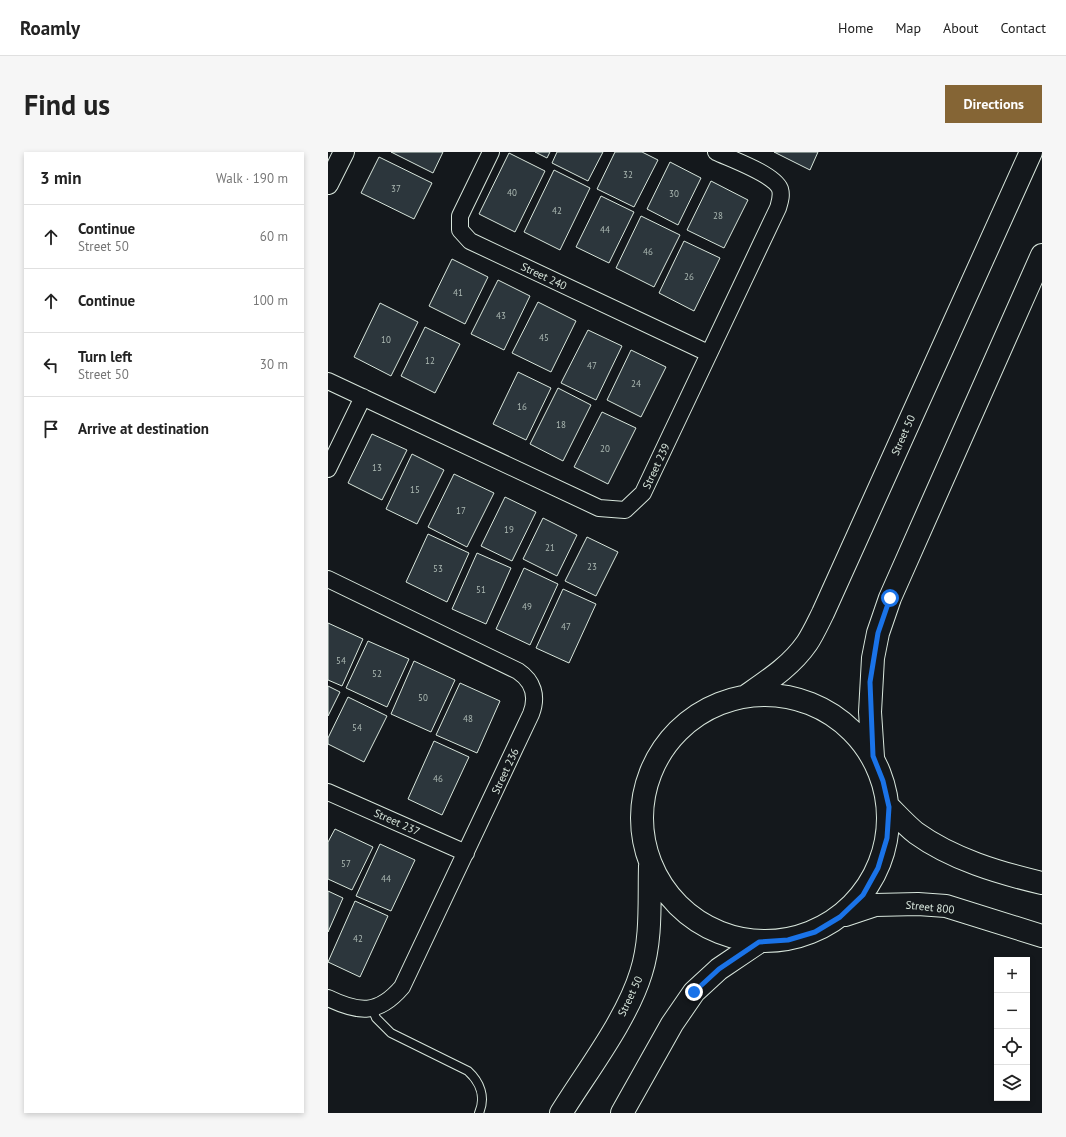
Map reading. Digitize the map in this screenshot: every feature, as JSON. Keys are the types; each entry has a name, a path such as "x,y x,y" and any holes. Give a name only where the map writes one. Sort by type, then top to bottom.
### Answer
{"main road":[{"name":"Street 50","path":"746,696 781,672 795,659 808,642 823,613 1031,152"},
{"path":"873,756 870,682 878,633 890,598 1042,255"},
{"path":"767,694 788,696 809,702 828,711 846,724 861,739 873,756 883,781 889,807 887,838 878,868 863,895 840,917 815,932 788,940 759,942 726,936 701,925 684,913 658,882 650,863 643,836 642,809 647,782 658,756 674,734 695,716 720,703 746,696 767,694"},
{"path":"889,807 916,833 946,849 979,865 1042,883"},
{"name":"Street 50","path":"561,1113 626,1009 642,972 648,939 650,863"},
{"name":"Street 800","path":"840,917 875,905 918,904 946,906 1042,936"},
{"path":"622,1113 672,1024 694,992 719,969 759,942"}],"street":[{"path":"328,184 344,152"},
{"name":"Street 240","path":"491,152 460,216 460,230 470,241 708,353"},
{"name":"Street 239","path":"328,381 599,508 625,510 643,493 778,208 781,197 779,188 774,181 765,174 716,152"},
{"path":"328,469 363,397"},
{"name":"Street 236","path":"328,579 518,670 530,682 535,698 531,714 402,987 394,997 383,1004 372,1008 359,1009 347,1007 328,998"},
{"name":"Street 237","path":"328,792 466,853"}],"lane":[{"path":"372,1008 376,1018 391,1034 468,1071 474,1077 482,1093 479,1113"}],"building":[{"path":"391,152 443,152 433,173"},
{"path":"535,152 550,152 547,158"},
{"path":"557,152 603,152 588,181 552,163"},
{"path":"615,152 642,152 658,160 634,207 597,189"},
{"path":"774,152 818,152 810,170"},
{"path":"509,153 545,171 515,232 479,214"},
{"path":"379,157 432,183 414,219 361,193"},
{"path":"670,162 701,178 678,225 647,209"},
{"path":"554,170 590,188 560,250 524,232"},
{"path":"711,181 748,200 724,248 687,230"},
{"path":"601,196 634,212 609,263 576,247"},
{"path":"641,216 680,235 654,287 616,268"},
{"path":"684,241 720,258 694,311 659,293"},
{"path":"452,259 488,277 465,324 429,306"},
{"path":"498,280 530,296 504,350 471,334"},
{"path":"538,302 576,321 551,372 512,353"},
{"path":"380,303 418,322 391,376 354,357"},
{"path":"425,327 460,344 435,393 401,376"},
{"path":"588,330 622,346 596,400 561,383"},
{"path":"631,350 666,367 641,417 607,400"},
{"path":"518,372 551,388 526,440 493,424"},
{"path":"558,388 591,405 563,461 530,444"},
{"path":"602,412 636,428 608,484 574,467"},
{"path":"372,434 407,450 382,500 348,483"},
{"path":"412,454 444,470 417,524 386,509"},
{"path":"454,474 494,493 467,547 428,527"},
{"path":"505,497 536,512 512,561 481,546"},
{"path":"543,518 577,535 557,576 523,559"},
{"path":"428,534 469,553 447,602 406,582"},
{"path":"587,537 618,552 596,596 565,581"},
{"path":"477,553 511,568 486,624 452,609"},
{"path":"524,568 558,584 530,645 496,629"},
{"path":"563,589 596,604 569,663 536,648"},
{"path":"328,623 363,639 342,686 328,680"},
{"path":"368,641 409,659 387,707 346,688"},
{"path":"414,661 455,680 431,732 391,714"},
{"path":"460,683 500,701 477,753 436,735"},
{"path":"328,686 340,692 328,716"},
{"path":"348,697 387,716 364,762 328,744 328,738"},
{"path":"434,741 469,757 442,815 408,799"},
{"path":"335,829 373,847 352,890 328,879 328,842"},
{"path":"380,844 415,860 391,911 356,896"},
{"path":"328,891 343,898 328,932"},
{"path":"355,901 388,916 360,977 328,962"}],"route":[{"path":"694,992 719,969 759,942 788,940 815,932 840,917 863,895 878,868 887,838 889,807 883,781 873,756 870,712 870,682 878,633 890,598"}]}
